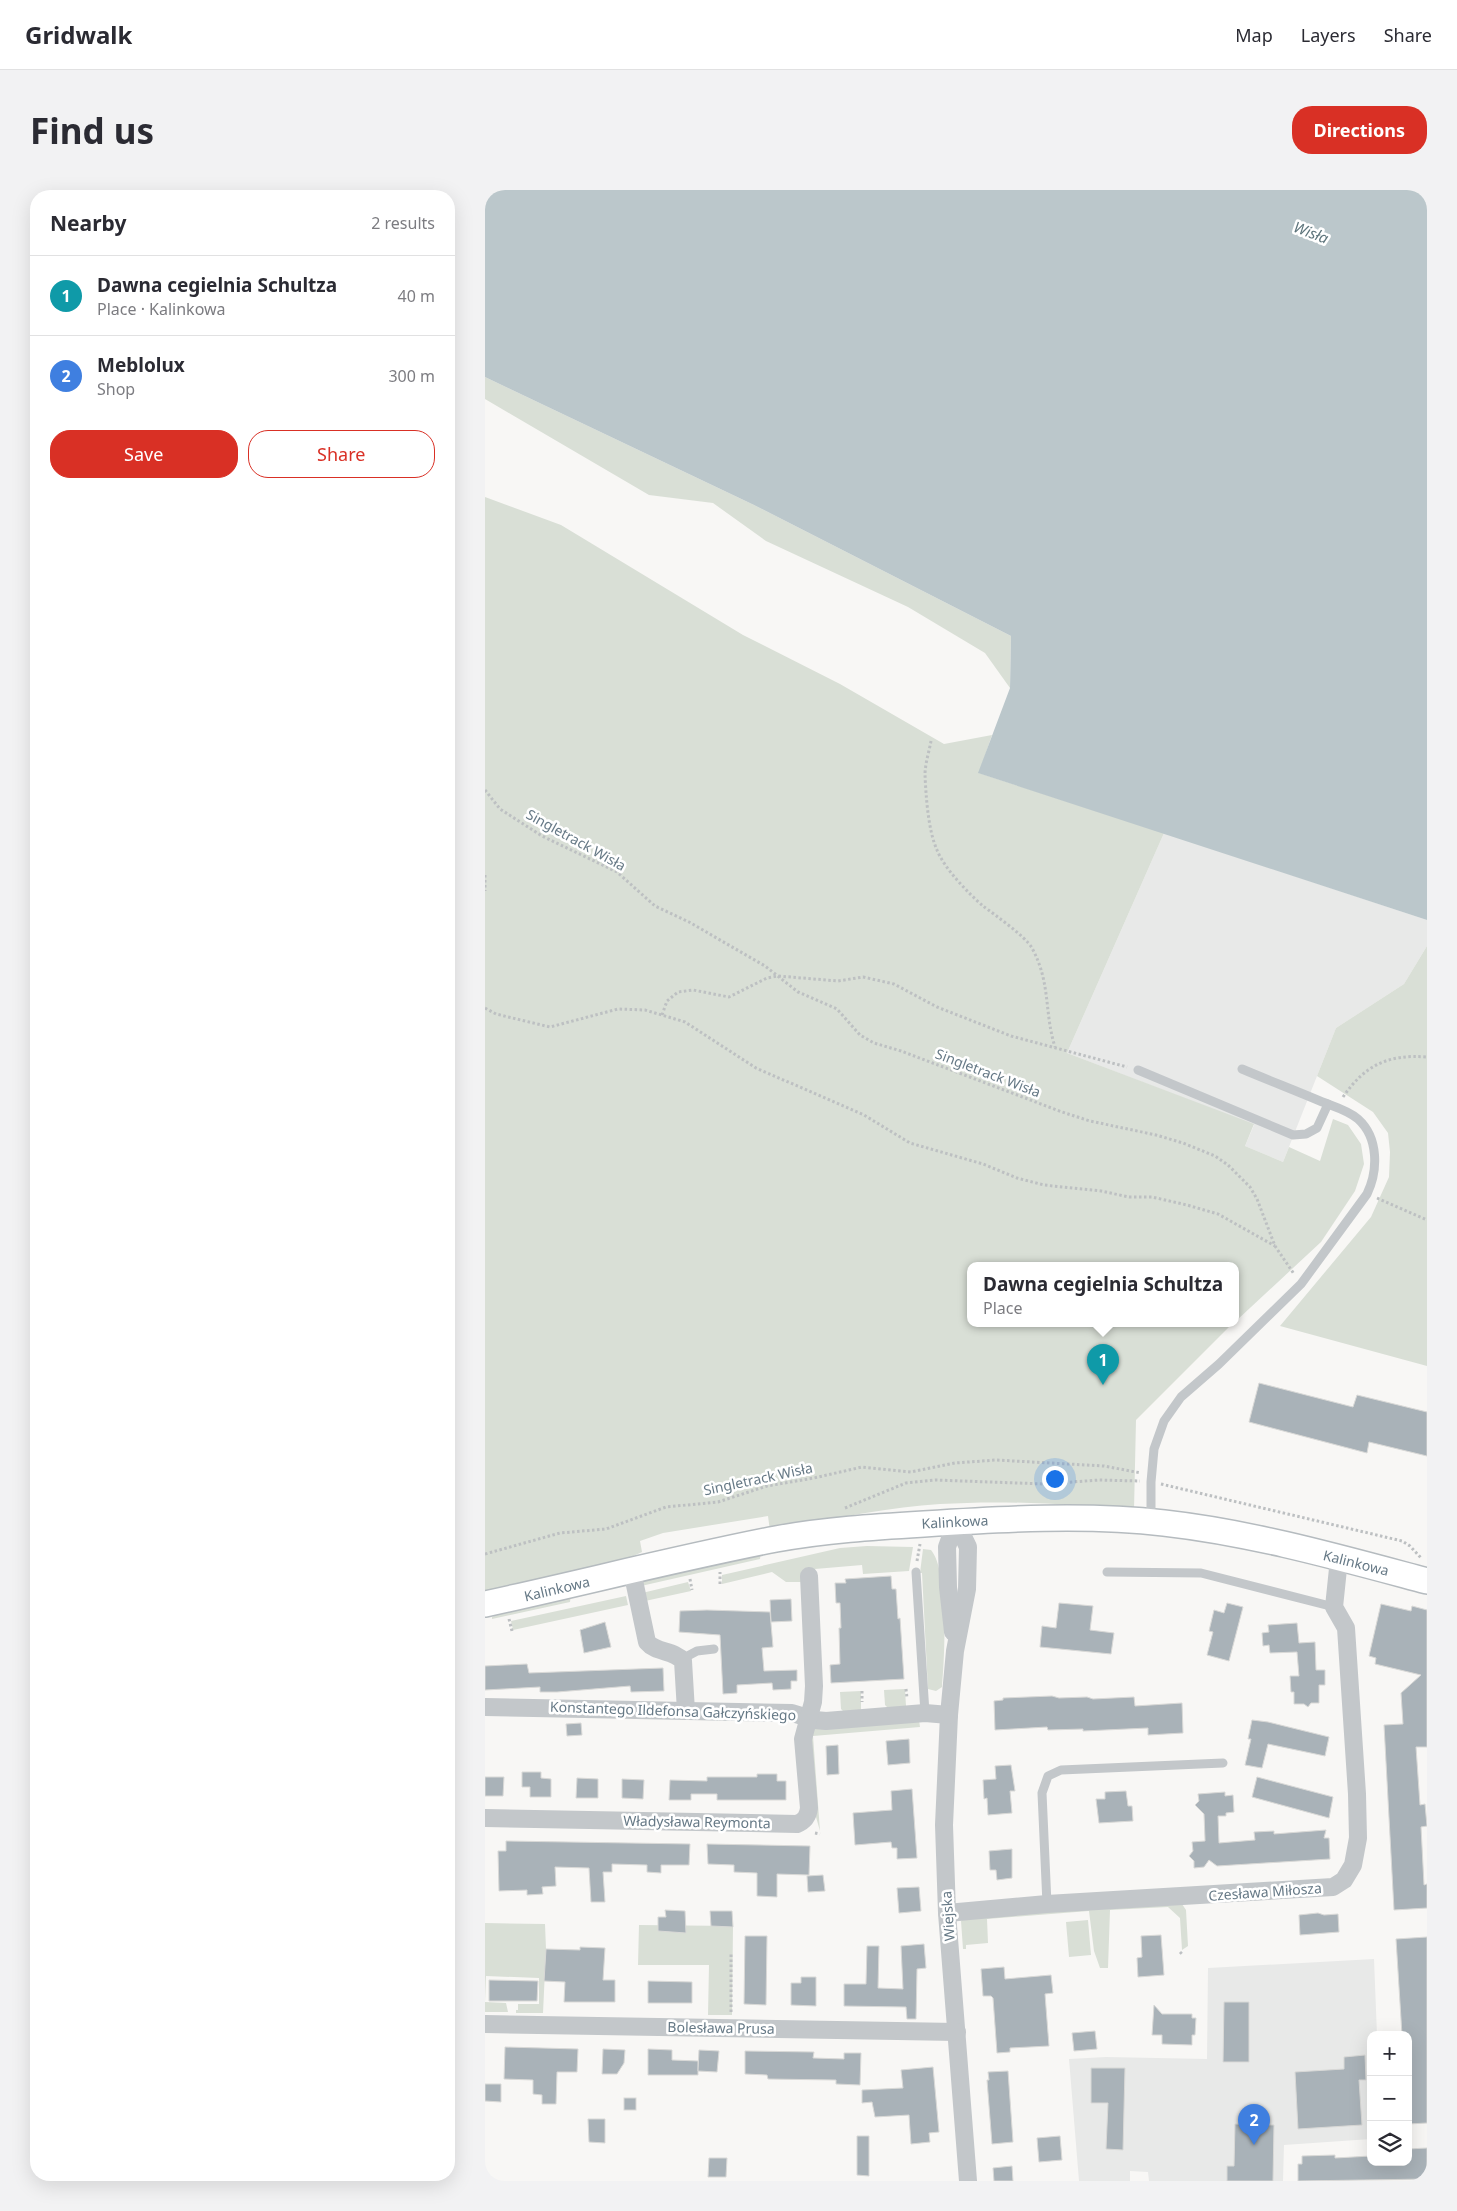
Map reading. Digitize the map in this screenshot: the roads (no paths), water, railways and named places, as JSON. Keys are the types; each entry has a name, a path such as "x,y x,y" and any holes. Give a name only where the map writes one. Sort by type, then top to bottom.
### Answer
{"street":[{"name":"Kalinkowa","path":"485,1604 776,1539 827,1530 1031,1519 1151,1522 1206,1528 1259,1538 1427,1581"},
{"name":"Wiejska","path":"955,1522 947,1547 948,1586 955,1651 949,1715 943,1825 947,1913 968,2181"},
{"path":"1334,1607 1339,1559"},
{"path":"632,1571 647,1642 653,1647 682,1658 686,1711"},
{"path":"808,1718 813,1702 814,1686 809,1576"},
{"name":"Czesława Miłosza","path":"947,1913 1047,1904 1333,1887 1344,1880 1353,1865 1358,1838 1357,1794 1346,1628 1334,1607"},
{"name":"Konstantego Ildefonsa Gałczyńskiego","path":"485,1707 792,1713 826,1721 925,1713 949,1715"},
{"name":"Władysława Reymonta","path":"485,1818 797,1824 805,1819 809,1813 803,1739 808,1718"},
{"name":"Bolesława Prusa","path":"485,2024 957,2032"}],"lane":[{"path":"1151,1522 1151,1474 1154,1449 1164,1421 1181,1397 1219,1364 1301,1284 1367,1194 1373,1180 1375,1158 1373,1145 1365,1129 1357,1119 1332,1106 1241,1069"},
{"path":"1138,1070 1293,1135 1306,1134 1317,1128 1332,1106"},
{"path":"916,1572 925,1713"},
{"path":"1107,1572 1201,1573 1334,1607"},
{"path":"682,1658 697,1651 714,1650"},
{"path":"1047,1904 1042,1793 1048,1776 1061,1770 1223,1763"}],"water":[{"name":"Wisła","path":"485,190 1427,190 1427,920 978,773 1010,688 1011,636 754,505 485,377"}],"place":[{"name":"Dawna cegielnia Schultza","path":"1103,1385"},
{"name":"Meblolux","path":"1254,2145"}]}
